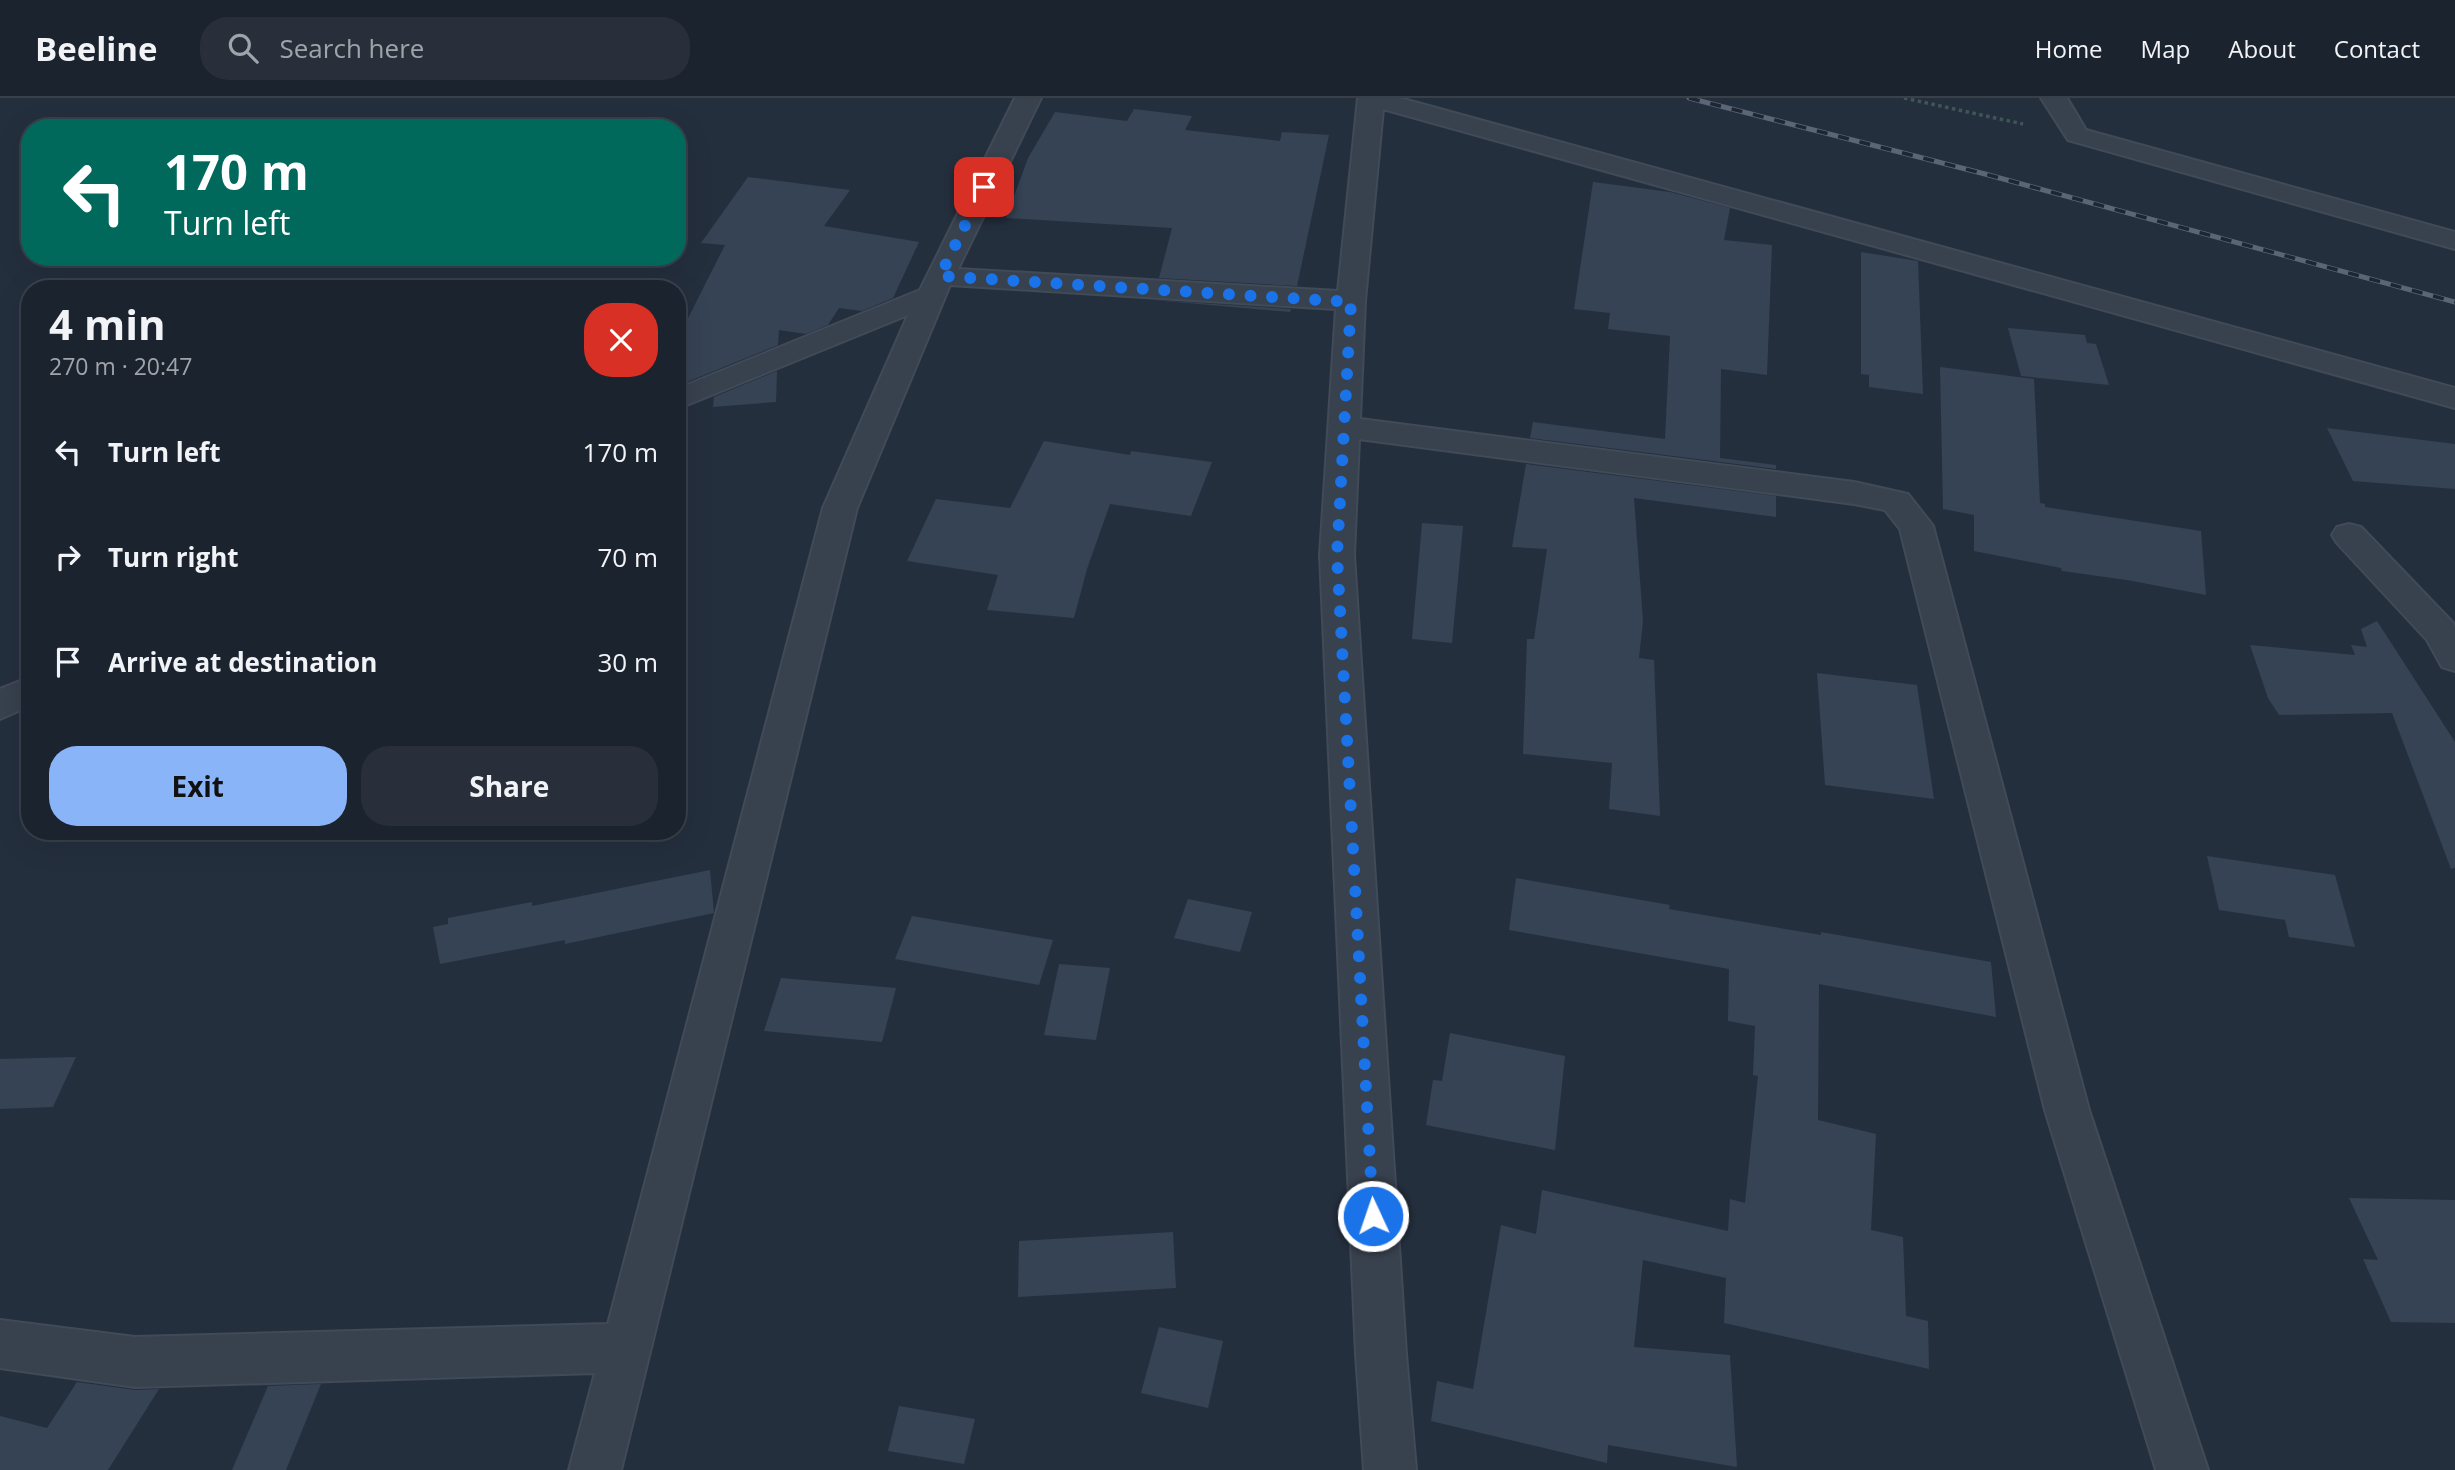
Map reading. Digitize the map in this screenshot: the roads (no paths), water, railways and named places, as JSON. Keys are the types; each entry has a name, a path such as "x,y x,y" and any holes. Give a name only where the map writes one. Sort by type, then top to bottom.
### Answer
{"street":[{"path":"596,1470 840,508 935,286 1028,98"},
{"path":"1390,1470 1381,1354 1337,555 1351,302 1371,98 2455,398"},
{"path":"2054,98 2077,135 2455,241"},
{"path":"686,396 935,286 1351,302"},
{"path":"1344,427 1854,493 1896,502 1916,526 2067,1110 2182,1470"},
{"path":"2349,535 2440,632 2455,658"},
{"path":"0,705 21,694"},
{"path":"2,1348 135,1362 626,1348"}],"railway":[{"path":"1689,98 1985,174 2455,302"}]}
